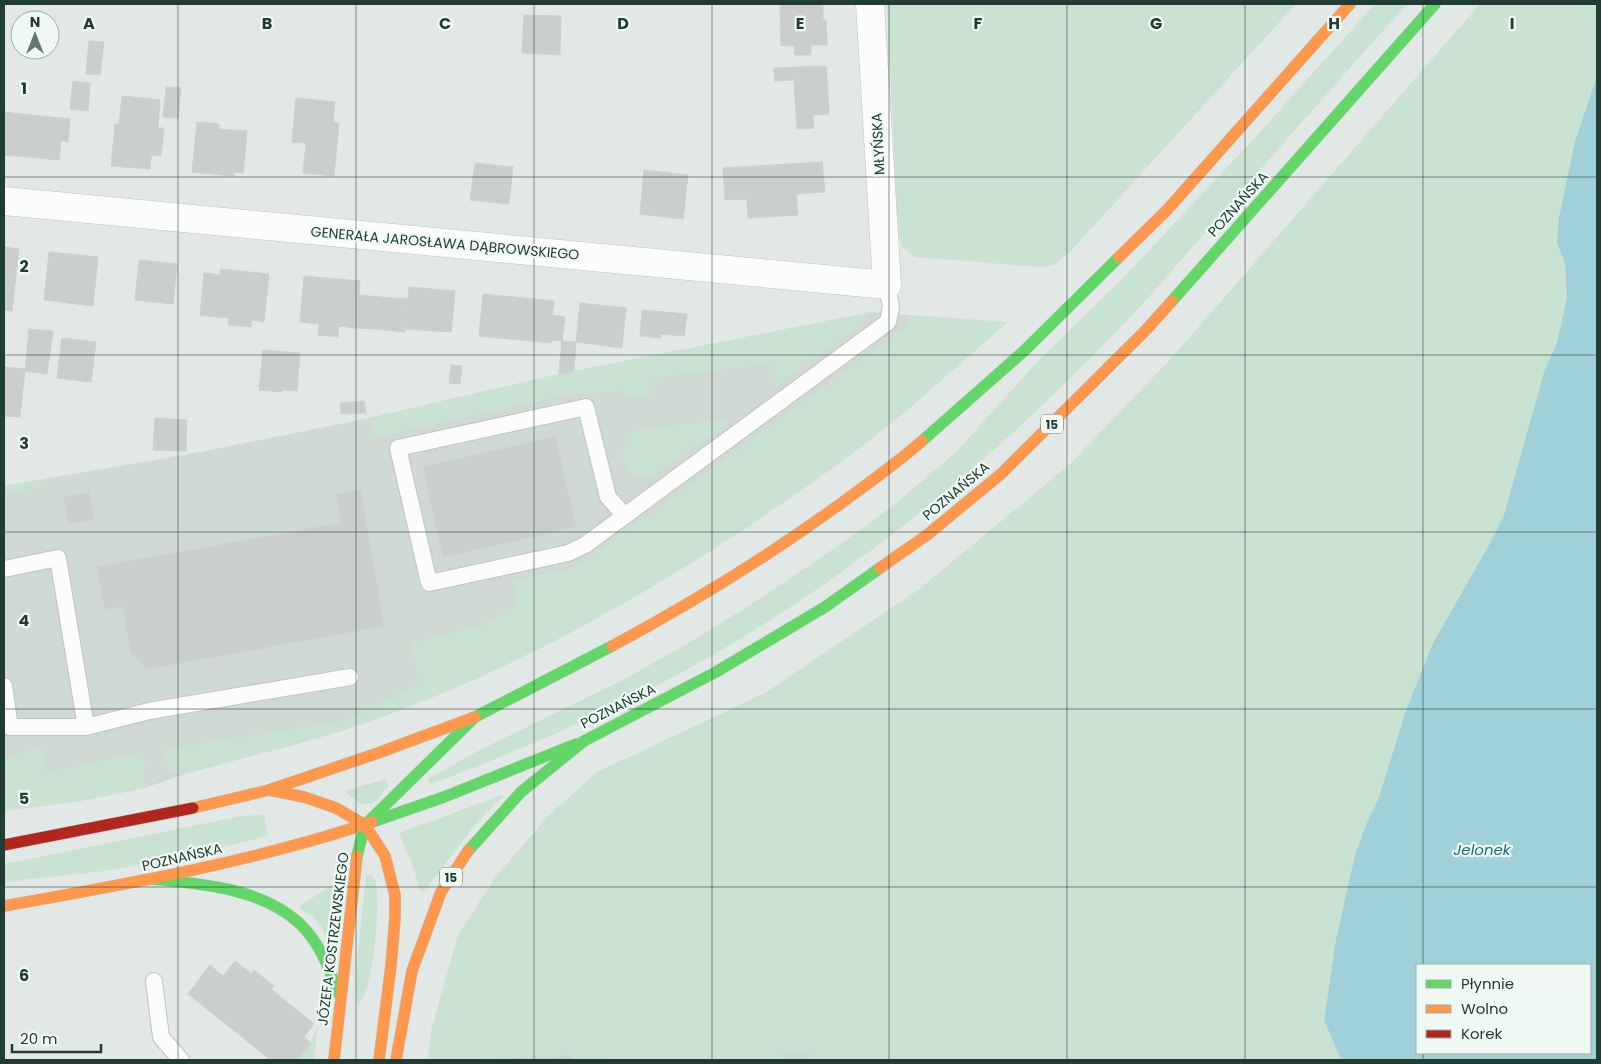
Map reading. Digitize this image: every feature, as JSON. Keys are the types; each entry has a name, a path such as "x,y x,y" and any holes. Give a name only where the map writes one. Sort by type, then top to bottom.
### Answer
{"main road":[{"path":"4,845 166,814 269,790 378,754 475,717 706,594 806,529 904,457 1024,351 1167,210 1350,4"},
{"name":"POZNAŃSKA","path":"4,906 153,879 285,848 365,825 441,798 584,741 716,672 825,607 927,535 1000,474 1146,330 1435,4"},
{"path":"365,825 475,717"},
{"name":"15","path":"396,1060 412,971 441,892 469,849 521,792 584,741"},
{"path":"269,790 336,808 365,825 385,856 394,895 395,917 379,1060"},
{"name":"JÓZEFA KOSTRZEWSKIEGO","path":"334,1060 355,865 365,825"},
{"path":"153,879 215,887 254,897 281,909 298,922 311,937 327,964 340,1000"}],"street":[{"name":"MŁYŃSKA","path":"870,4 887,285"},
{"name":"GENERAŁA JAROSŁAWA DĄBROWSKIEGO","path":"4,201 887,285"}],"lane":[{"path":"625,516 608,497 586,407 398,448 429,582 568,553 585,546 888,322 890,307 887,285"},
{"path":"4,569 58,558 86,727"},
{"path":"4,686 10,727 86,727 149,712 350,677"},
{"path":"154,981 161,1037 180,1060"}],"shaded area":[{"path":"872,312 982,321 398,711 348,729 188,773 145,788 80,801 4,811 4,486 200,452 369,418 559,374"},
{"path":"567,1043 571,1057 844,1052 844,1060 428,1060"}],"green space":[{"path":"887,4 1296,4 1068,254 1054,265 1040,267 915,257 903,248 898,234"},
{"path":"1375,4 1407,4 1130,317 1052,396 950,488 843,571 789,608 706,659 649,690 574,726 432,784 428,782 428,779 480,750 623,680 692,641 747,607 857,533 895,504 956,452 1039,360 1125,276 1250,143"},
{"path":"1480,4 1597,4 1597,76 1575,141 1559,217 1557,243 1565,264 1567,298 1557,342 1544,372 1504,515 1433,643 1406,710 1379,797 1355,855 1336,939 1324,1020 1341,1060 809,1060 809,1053 781,1053 781,1060 609,1060 611,1057 571,1057 570,1055 428,1060 431,1031 458,935 494,879 548,816 597,772 765,693 918,590 1069,465 1168,362"},
{"path":"872,312 859,327 776,385 773,364 648,378 650,395 631,397 620,391 565,395 373,438 369,418 559,374"},
{"path":"910,315 1008,322 904,413 819,478 651,588 569,634 442,694 372,721 294,745 188,773 176,773 168,768 163,750 338,721 359,715 419,684 411,643 480,626 516,605 514,580 567,570 582,563 906,327"},
{"path":"723,420 726,424 654,475 644,477 635,475 629,471 624,463 624,446 628,437 636,430"},
{"path":"40,479 42,486 4,493 4,486"},
{"path":"28,750 44,750 47,772 141,753 145,765 145,788 80,801 4,811 4,754 7,760"},
{"path":"386,779 389,785 375,802 362,805 344,791"},
{"path":"505,794 478,821 424,891 420,891 414,869 399,833"},
{"path":"264,815 268,836 181,857 105,871 4,882 4,864 242,816"},
{"path":"371,875 376,882 377,896 375,947 369,982 359,1004 357,1002 355,982 366,876"},
{"path":"339,880 341,882 333,944 314,917 300,909 300,906"},
{"path":"318,1024 314,1060 296,1060 311,1043"}],"water":[{"name":"Jelonek","path":"1597,76 1597,1060 1341,1060 1324,1020 1336,939 1355,855 1379,797 1406,710 1433,643 1504,515 1544,372 1557,342 1567,298 1565,264 1557,243 1559,217 1575,141"}],"building":[{"path":"780,4 823,4 823,20 826,20 827,45 811,45 811,55 795,55 794,45 781,46"},
{"path":"524,15 561,16 560,55 522,53"},
{"path":"89,41 104,42 100,75 86,74"},
{"path":"826,66 827,78 775,81 774,68"},
{"path":"827,78 829,114 813,115 814,128 797,129 794,80"},
{"path":"73,81 90,83 88,111 70,109"},
{"path":"166,87 181,88 178,118 163,117"},
{"path":"122,96 142,98 139,127 119,125"},
{"path":"142,98 160,100 158,128 164,128 161,156 151,155 154,128 139,127"},
{"path":"296,98 335,102 333,122 339,123 334,176 303,173 306,143 292,142"},
{"path":"4,112 21,114 16,156 4,155"},
{"path":"21,114 70,119 68,142 61,141 59,160 16,156"},
{"path":"197,122 219,124 219,129 247,131 243,173 234,172 233,176 192,172"},
{"path":"115,124 154,128 150,169 111,166"},
{"path":"822,162 825,192 796,194 798,215 748,218 747,199 725,200 723,168"},
{"path":"475,163 513,167 509,204 470,200"},
{"path":"644,170 688,175 683,219 640,214"},
{"path":"4,247 19,249 12,311 4,310"},
{"path":"49,252 98,257 93,306 44,300"},
{"path":"139,260 177,264 173,304 135,300"},
{"path":"221,269 269,274 264,322 251,320 251,327 228,325 229,318 216,317"},
{"path":"204,273 221,275 216,317 200,315"},
{"path":"304,276 360,281 356,328 339,326 338,337 318,335 319,324 300,322"},
{"path":"409,287 455,291 451,332 406,329"},
{"path":"483,294 514,297 510,339 479,336"},
{"path":"359,295 380,297 377,329 356,328"},
{"path":"380,297 408,299 405,332 377,329"},
{"path":"514,297 554,301 552,315 565,317 562,341 552,340 551,343 510,339"},
{"path":"580,303 626,308 622,348 576,342"},
{"path":"642,310 687,314 684,336 661,334 660,338 640,336"},
{"path":"29,329 53,331 47,374 25,371"},
{"path":"62,338 96,342 91,382 57,378"},
{"path":"562,341 576,342 574,371 559,374"},
{"path":"263,350 286,352 282,392 259,390"},
{"path":"286,352 300,353 297,391 282,390"},
{"path":"451,365 462,366 460,384 449,383"},
{"path":"4,367 25,369 20,417 4,416"},
{"path":"364,401 366,413 341,414 340,403"},
{"path":"155,418 187,420 186,451 153,450"},
{"path":"555,437 576,527 443,557 423,467"},
{"path":"360,490 384,626 147,669 131,653 123,606 105,609 97,567 342,523 336,495"},
{"path":"89,493 94,519 69,523 64,497"},
{"path":"235,961 252,974 254,970 274,986 271,989 314,1024 304,1037 311,1043 296,1060 271,1060 188,994 210,965 223,976"},
{"path":"571,1057 571,1060 493,1060"}],"traffic: fast":[{"path":"1172,301 1435,4"},
{"path":"922,441 1024,351 1119,257"},
{"path":"468,851 521,792 584,741 716,672 825,607 880,568"},
{"path":"357,856 365,825 475,717 612,646"},
{"path":"372,822 444,797 576,744"},
{"path":"153,879 230,890 249,895 284,911 306,930 318,946 338,993"}],"traffic: slow":[{"path":"1119,257 1167,210 1350,4"},
{"path":"880,568 927,535 1001,474 1146,330 1172,301"},
{"path":"612,646 703,595 761,558 847,499 895,464 922,441"},
{"path":"193,808 269,790 378,753 475,717"},
{"path":"269,790 304,797 336,808 365,825 385,856 395,895 395,917 379,1060"},
{"path":"4,906 190,871 281,849 372,822"},
{"path":"396,1060 412,971 441,892 468,851"},
{"path":"334,1060 357,856"}],"traffic: jam":[{"path":"4,845 193,808"}]}
